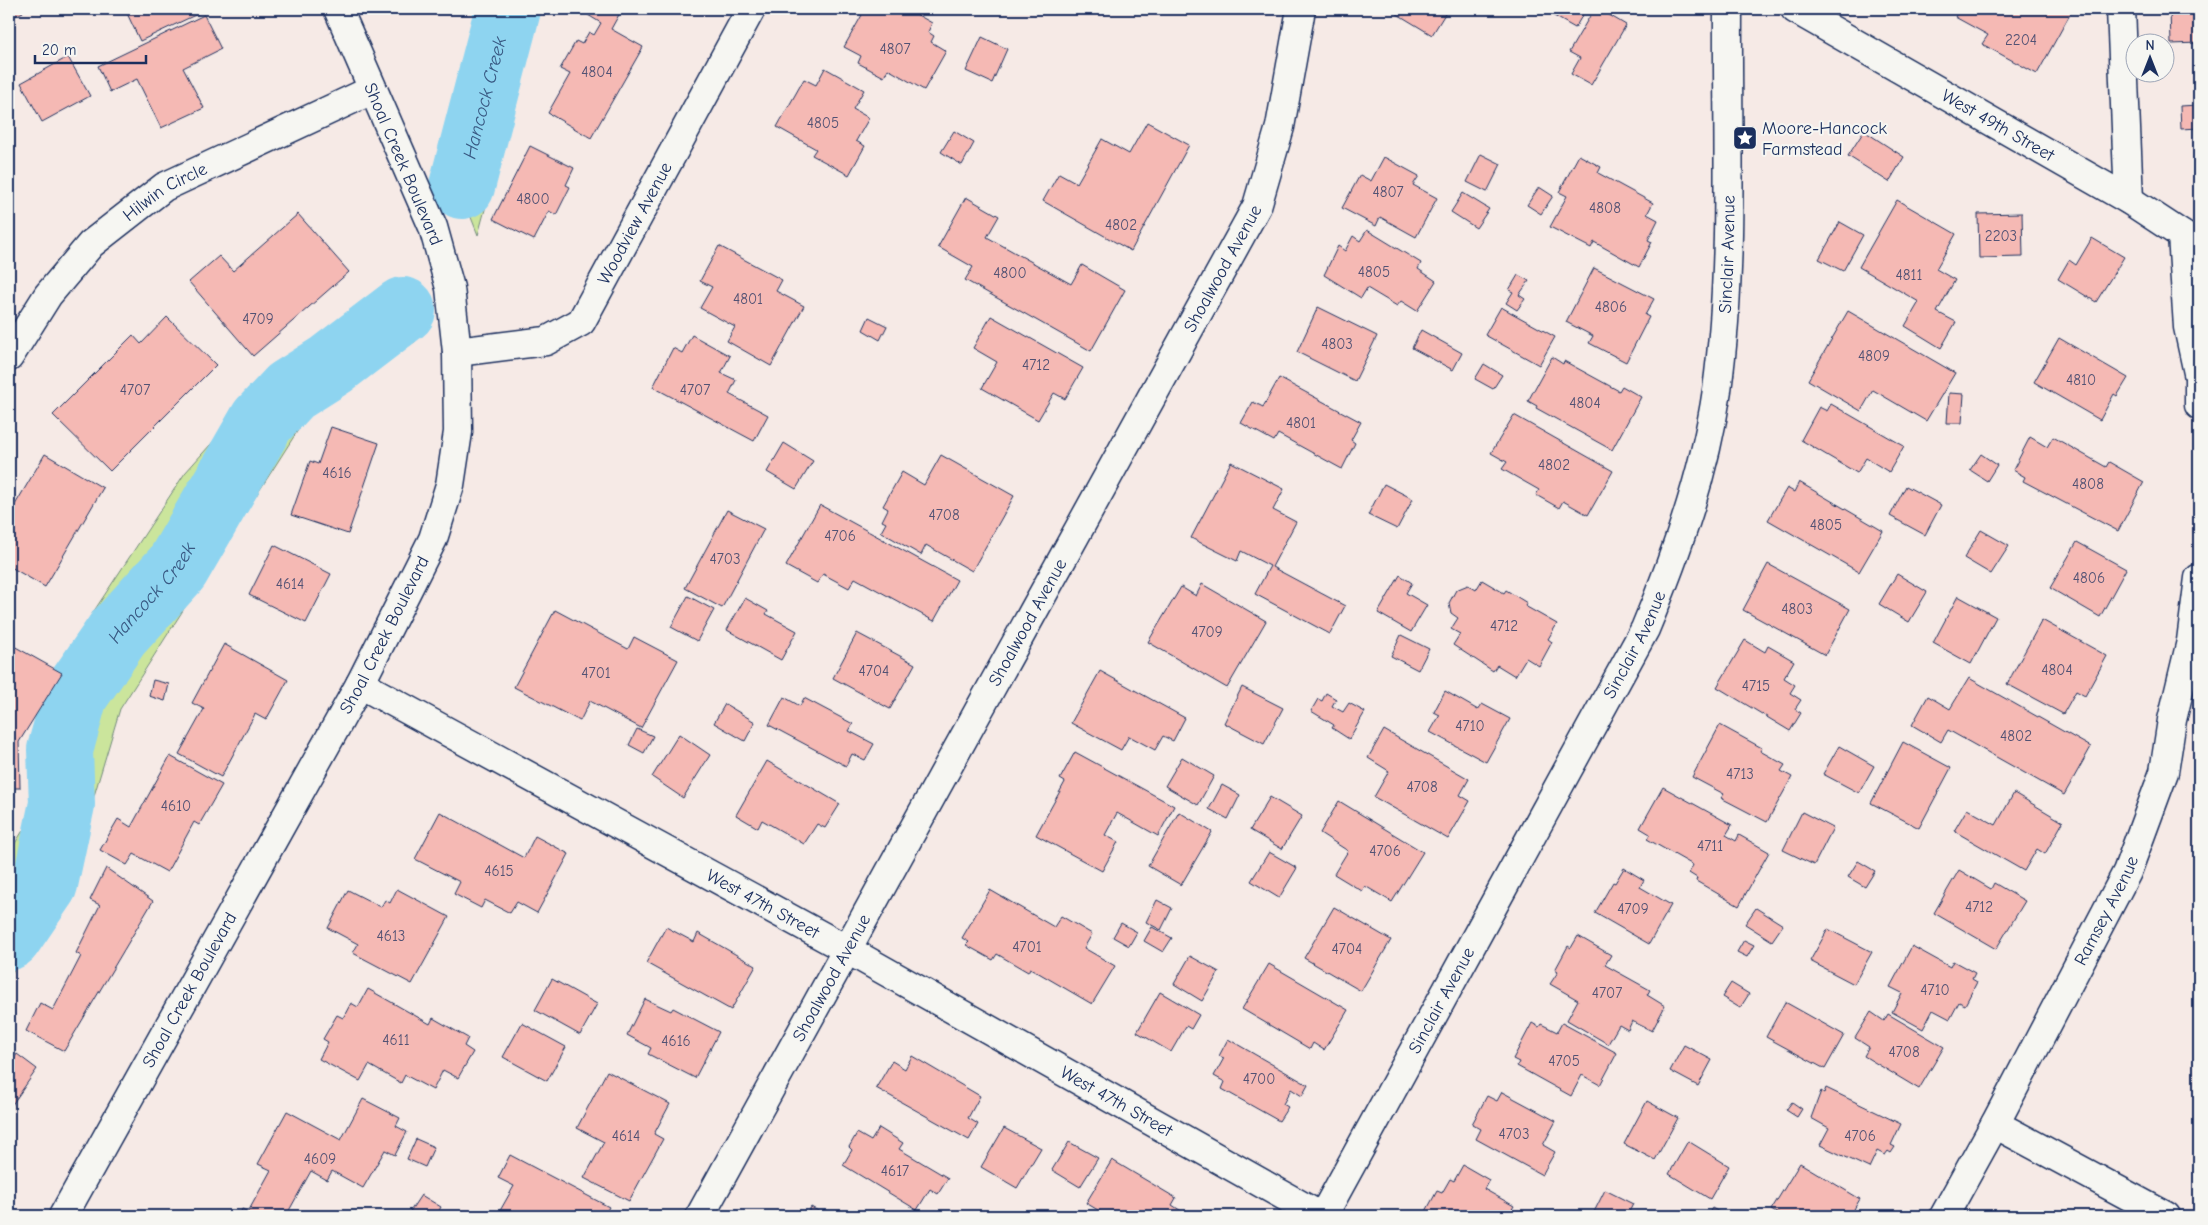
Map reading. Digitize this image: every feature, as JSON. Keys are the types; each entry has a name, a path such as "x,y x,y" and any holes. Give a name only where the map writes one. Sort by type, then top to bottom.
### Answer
{"street":[{"name":"Shoal Creek Boulevard","path":"63,1216 360,684 433,539 450,484 458,432 457,352 450,288 433,227 338,9"},
{"name":"Woodview Avenue","path":"457,352 546,342 581,322 750,9"},
{"name":"Shoalwood Avenue","path":"700,1216 1257,206 1280,126 1301,9"},
{"name":"Sinclair Avenue","path":"1321,1216 1645,629 1671,566 1689,512 1717,391 1725,306 1728,9"},
{"name":"West 49th Street","path":"1795,9 2129,200 2191,240"},
{"path":"2121,9 2129,200"},
{"name":"Hilwin Circle","path":"9,357 48,295 91,244 164,187 372,90"},
{"path":"2191,240 2188,327 2198,372 2199,405"},
{"name":"Ramsey Avenue","path":"1944,1216 1995,1124 2127,872 2164,772 2172,720 2191,640 2199,578"},
{"name":"West 47th Street","path":"360,684 846,949 1321,1216"},
{"path":"1995,1124 2166,1216"}],"green space":[{"path":"485,9 540,9 478,235 442,144 471,69"},
{"path":"388,285 416,341 307,416 120,709 79,846 9,978 9,853 27,824 42,749 90,617 185,473 287,359"}],"building":[{"path":"9,9 22,9 23,12 11,18 13,22 9,24"},
{"path":"125,9 208,9 140,41"},
{"path":"591,9 617,9 621,11 611,29 643,47 591,138 548,113 570,74 560,69 576,41 582,44 589,32 594,35 601,23 588,15"},
{"path":"858,9 907,9 932,23 928,32 934,36 931,42 946,51 924,90 888,69 884,77 858,63 861,56 844,47 862,15 857,12"},
{"path":"1389,9 1448,9 1432,35"},
{"path":"1548,9 1586,9 1575,28 1547,12"},
{"path":"1594,9 1599,9 1626,25 1591,85 1571,74 1580,58 1569,52"},
{"path":"1959,9 2073,9 2037,74 1982,44 1988,35 1955,17"},
{"path":"2170,9 2199,9 2199,43 2176,44 2176,32 2171,32"},
{"path":"204,15 221,49 183,68 204,108 161,128 137,79 110,92 98,66"},
{"path":"982,37 1007,49 992,83 966,71"},
{"path":"68,57 90,96 42,122 21,83"},
{"path":"825,68 864,90 853,109 869,118 856,141 865,146 849,175 812,155 816,149 777,127 804,79 816,85"},
{"path":"2199,105 2199,128 2181,129 2180,106"},
{"path":"1147,122 1189,145 1131,251 1043,201 1059,173 1077,183 1102,139 1129,154"},
{"path":"954,131 974,143 962,165 941,152"},
{"path":"1864,131 1904,157 1889,182 1848,156"},
{"path":"530,146 574,168 566,185 570,187 556,215 549,211 534,240 493,219"},
{"path":"1481,154 1501,164 1487,192 1467,182"},
{"path":"1579,155 1601,167 1598,173 1653,203 1647,214 1658,220 1648,240 1652,242 1639,267 1594,242 1591,248 1550,227 1567,196 1559,192"},
{"path":"1384,157 1419,176 1413,185 1437,198 1416,237 1380,217 1376,226 1342,208 1360,175 1371,181"},
{"path":"1539,187 1553,196 1541,214 1527,205"},
{"path":"1463,193 1489,209 1476,228 1451,212"},
{"path":"966,197 999,216 987,237 1071,284 1082,265 1125,290 1091,351 965,280 973,267 938,247"},
{"path":"1897,200 1956,234 1936,269 1955,280 1937,312 1956,322 1941,348 1905,326 1919,302 1859,267"},
{"path":"2022,213 2023,257 1979,258 1978,214"},
{"path":"298,214 349,272 253,356 189,282 219,256 233,271"},
{"path":"1840,222 1863,235 1843,271 1819,259"},
{"path":"1367,230 1421,263 1418,269 1436,281 1417,311 1401,301 1397,306 1367,288 1361,298 1324,275 1338,246 1345,251 1353,236 1360,241"},
{"path":"2092,238 2124,257 2096,302 2058,279 2069,260 2076,265"},
{"path":"719,246 782,280 776,291 804,306 771,366 727,341 735,327 700,308 712,287 700,281"},
{"path":"1594,268 1654,299 1645,315 1649,317 1626,362 1589,343 1593,336 1566,322"},
{"path":"1518,275 1529,281 1519,295 1525,299 1517,310 1506,303 1513,292 1509,290"},
{"path":"1318,307 1377,336 1355,381 1297,352"},
{"path":"1501,307 1555,337 1539,365 1485,335"},
{"path":"1848,311 1955,373 1926,421 1873,390 1861,411 1808,380"},
{"path":"991,316 1083,368 1065,399 1054,393 1038,420 982,388 997,362 973,348"},
{"path":"167,317 216,365 110,471 53,415 133,335 141,344"},
{"path":"869,317 887,326 880,340 863,330"},
{"path":"1421,330 1462,353 1453,370 1412,348"},
{"path":"692,335 730,356 721,373 736,380 729,394 768,415 754,441 653,387 673,348 682,353"},
{"path":"2059,338 2128,378 2117,396 2114,394 2100,420 2034,382"},
{"path":"1552,357 1563,364 1564,361 1619,391 1622,386 1641,397 1612,450 1536,408 1537,406 1528,401"},
{"path":"1484,364 1502,375 1493,389 1475,379"},
{"path":"1279,378 1361,422 1351,440 1355,443 1342,469 1278,434 1274,441 1241,423 1253,402 1263,407"},
{"path":"1949,393 1964,394 1962,423 1947,423"},
{"path":"1831,404 1904,446 1889,472 1866,458 1857,473 1801,440 1819,407 1827,411"},
{"path":"1514,415 1613,471 1588,515 1563,501 1559,508 1536,495 1539,490 1502,469 1507,462 1491,453"},
{"path":"331,427 379,443 348,534 291,515 310,461 318,464"},
{"path":"2030,437 2047,447 2053,437 2106,467 2109,462 2144,482 2118,531 2023,481 2025,477 2013,470"},
{"path":"784,443 813,461 796,489 767,472"},
{"path":"45,454 103,488 45,587 9,566 9,515"},
{"path":"1981,454 1997,465 1987,481 1970,470"},
{"path":"941,455 1014,496 972,571 926,545 921,555 881,532 886,523 882,521 888,509 883,506 902,472 924,485"},
{"path":"1231,462 1284,489 1273,510 1296,522 1272,567 1345,606 1330,634 1255,594 1270,566 1241,551 1237,561 1191,538"},
{"path":"1799,482 1883,531 1859,572 1768,520 1787,488 1794,492"},
{"path":"1384,484 1413,499 1397,529 1368,515"},
{"path":"1906,486 1941,505 1925,535 1890,516"},
{"path":"820,505 957,580 934,621 855,578 849,588 823,574 817,583 786,566"},
{"path":"727,510 764,529 722,608 685,588"},
{"path":"1981,530 2009,546 1991,574 1964,558"},
{"path":"2077,542 2126,569 2100,617 2050,588"},
{"path":"274,545 331,574 306,623 249,595"},
{"path":"1768,564 1850,609 1825,655 1743,610"},
{"path":"1897,574 1927,592 1909,622 1879,604"},
{"path":"1400,575 1412,583 1406,593 1427,605 1411,632 1378,613"},
{"path":"1482,580 1504,593 1506,590 1527,603 1525,606 1557,624 1548,639 1552,642 1539,666 1526,658 1515,676 1497,665 1493,671 1453,645 1460,634 1451,629 1458,618 1451,613 1449,603 1456,590 1468,585 1476,590"},
{"path":"1202,584 1266,621 1227,688 1148,642 1181,587 1196,596"},
{"path":"688,596 714,610 697,641 671,627"},
{"path":"1958,596 1996,617 1971,664 1933,643"},
{"path":"745,598 768,611 766,614 797,631 781,660 727,630"},
{"path":"555,610 628,649 634,637 678,660 641,728 590,701 580,721 514,687"},
{"path":"2042,620 2107,656 2085,696 2076,691 2063,714 2007,684"},
{"path":"857,633 915,664 890,709 833,678"},
{"path":"1401,635 1429,649 1418,670 1391,656"},
{"path":"1745,640 1765,652 1768,646 1794,661 1784,678 1795,685 1790,693 1801,700 1795,709 1801,713 1790,731 1717,687"},
{"path":"224,644 288,680 266,720 255,714 221,777 179,754 204,709 192,703"},
{"path":"12,645 62,673 19,742 20,788 9,788 9,650"},
{"path":"1100,671 1185,718 1173,741 1163,736 1155,750 1129,736 1121,750 1071,723"},
{"path":"1969,678 2091,747 2064,795 1948,730 1941,742 1912,725 1928,696 1950,709"},
{"path":"153,680 169,684 165,701 149,696"},
{"path":"1242,687 1283,708 1264,744 1224,723"},
{"path":"1445,691 1478,710 1482,704 1510,719 1486,762 1430,732 1440,715 1434,712"},
{"path":"1326,693 1336,699 1332,706 1343,712 1349,703 1365,712 1349,739 1332,728 1334,725 1311,711 1318,699 1322,701"},
{"path":"784,697 800,706 804,698 853,724 849,731 874,744 865,760 852,754 846,766 769,725"},
{"path":"725,704 755,722 745,741 714,723"},
{"path":"1720,725 1762,748 1760,751 1785,765 1781,771 1792,777 1767,822 1721,798 1724,794 1692,777"},
{"path":"637,729 653,736 644,753 629,745"},
{"path":"1384,730 1469,779 1460,795 1470,801 1448,839 1374,797 1389,771 1368,758"},
{"path":"679,734 710,755 683,798 652,777"},
{"path":"1903,742 1951,768 1919,828 1871,803"},
{"path":"1839,746 1874,766 1859,793 1823,774"},
{"path":"1075,752 1174,806 1158,836 1117,813 1105,835 1118,842 1102,871 1036,835 1065,782 1060,779"},
{"path":"170,756 222,785 199,825 194,822 167,872 134,854 127,865 100,850 118,819 131,827"},
{"path":"1182,757 1214,776 1198,805 1165,786"},
{"path":"767,761 840,804 825,828 817,824 804,844 762,820 758,828 736,815"},
{"path":"1222,785 1240,795 1228,819 1209,809"},
{"path":"1663,787 1732,825 1726,835 1736,841 1739,835 1769,852 1739,906 1696,881 1697,878 1689,873 1693,865 1647,839 1650,834 1640,828"},
{"path":"2014,793 2063,822 2045,854 2037,849 2024,871 1954,831 1967,809 1996,825"},
{"path":"1270,797 1302,816 1282,849 1250,830"},
{"path":"1339,801 1423,852 1392,902 1365,886 1362,891 1334,874 1348,851 1320,833"},
{"path":"440,812 524,858 535,836 569,854 537,913 517,902 510,913 485,900 481,908 454,894 460,882 415,859"},
{"path":"1179,812 1212,832 1181,885 1148,866"},
{"path":"1802,812 1833,828 1814,865 1783,850"},
{"path":"1269,852 1297,868 1279,898 1251,881"},
{"path":"1858,861 1875,871 1865,887 1848,877"},
{"path":"106,868 153,901 64,1051 26,1031 40,1003 53,1010 81,956 76,953 100,905 90,900"},
{"path":"1624,868 1644,880 1640,887 1671,905 1649,944 1595,913 1613,882 1615,883"},
{"path":"1959,870 1991,889 1994,883 2025,901 1996,949 1934,913"},
{"path":"397,889 449,917 412,984 353,953 358,944 328,928 348,890 381,907 385,900 390,903"},
{"path":"990,890 1054,927 1061,916 1092,934 1084,948 1115,966 1092,1004 1030,968 1028,972 997,954 993,960 966,945 969,942 962,938"},
{"path":"1157,900 1172,908 1161,930 1146,922"},
{"path":"1334,907 1391,940 1361,991 1304,958"},
{"path":"1756,908 1783,925 1772,941 1745,924"},
{"path":"1121,923 1137,932 1129,946 1113,937"},
{"path":"666,927 694,942 698,933 756,966 731,1010 646,963"},
{"path":"1152,927 1172,938 1163,952 1144,941"},
{"path":"1828,929 1872,952 1854,984 1810,961"},
{"path":"1578,936 1611,955 1605,965 1650,990 1647,995 1665,1006 1652,1031 1632,1021 1628,1030 1619,1025 1608,1044 1567,1020 1578,1000 1550,984 1558,972 1555,970 1568,946 1571,948"},
{"path":"1744,940 1754,945 1747,957 1737,952"},
{"path":"1912,946 1950,967 1953,961 1975,973 1972,979 1977,982 1965,1005 1959,1002 1950,1019 1933,1010 1923,1029 1892,1012 1902,993 1890,987"},
{"path":"1190,956 1219,972 1202,1001 1174,984"},
{"path":"1269,964 1348,1010 1324,1050 1313,1043 1310,1049 1242,1009"},
{"path":"552,979 597,1004 580,1035 535,1010"},
{"path":"1731,983 1749,994 1740,1008 1722,997"},
{"path":"368,989 430,1024 433,1018 468,1038 464,1046 473,1052 458,1078 443,1070 433,1090 405,1075 401,1083 369,1065 360,1081 319,1059 328,1042 323,1039 337,1015 343,1018 351,1003 358,1007"},
{"path":"1160,992 1199,1015 1191,1029 1186,1026 1171,1052 1137,1032"},
{"path":"645,999 671,1011 673,1008 719,1032 695,1078 648,1054 651,1048 627,1035"},
{"path":"1785,1002 1844,1035 1825,1069 1766,1037"},
{"path":"1871,1012 1884,1021 1888,1014 1944,1047 1919,1089 1864,1056 1869,1047 1855,1038"},
{"path":"522,1023 566,1047 547,1081 503,1057"},
{"path":"1532,1023 1539,1027 1541,1024 1557,1032 1562,1023 1617,1053 1600,1085 1582,1075 1571,1096 1517,1066 1519,1062 1513,1059"},
{"path":"1228,1039 1308,1085 1302,1096 1291,1089 1283,1104 1288,1107 1279,1121 1222,1089 1225,1082 1214,1076 1224,1058 1219,1056"},
{"path":"1684,1045 1712,1060 1698,1086 1670,1071"},
{"path":"17,1054 37,1069 9,1109 9,1066"},
{"path":"912,1056 980,1096 968,1118 978,1124 969,1140 876,1088 892,1061 905,1069"},
{"path":"607,1071 670,1104 654,1134 663,1139 629,1201 584,1178 604,1142 577,1128"},
{"path":"1826,1088 1901,1124 1891,1145 1895,1147 1891,1153 1888,1151 1885,1155 1877,1151 1869,1168 1820,1145 1829,1128 1811,1118 1821,1091 1824,1093"},
{"path":"1502,1092 1556,1121 1543,1145 1555,1152 1542,1175 1476,1139 1481,1129 1472,1124 1487,1096 1497,1101"},
{"path":"363,1099 400,1118 396,1126 407,1132 395,1155 385,1150 363,1188 332,1171 327,1180 311,1171 286,1216 239,1216 242,1209 248,1212 271,1170 258,1164 287,1111 341,1140"},
{"path":"1647,1101 1678,1118 1655,1160 1624,1144"},
{"path":"1792,1102 1802,1109 1797,1117 1786,1110"},
{"path":"879,1128 903,1143 899,1149 948,1178 938,1194 930,1189 917,1210 843,1165 852,1150 849,1147 857,1133 871,1141"},
{"path":"1004,1128 1041,1148 1017,1188 981,1167"},
{"path":"416,1139 434,1147 425,1167 407,1159"},
{"path":"1688,1141 1729,1166 1710,1199 1669,1174"},
{"path":"1069,1142 1098,1158 1080,1187 1052,1170"},
{"path":"510,1155 609,1207 604,1216 497,1216 514,1186 498,1178"},
{"path":"1112,1160 1176,1198 1172,1205 1189,1216 1108,1216 1086,1203"},
{"path":"1800,1163 1860,1199 1850,1216 1782,1216 1771,1210"},
{"path":"1463,1165 1489,1180 1484,1189 1514,1206 1508,1216 1431,1216 1425,1213 1437,1191 1442,1193 1450,1179 1454,1181"},
{"path":"1605,1190 1633,1204 1627,1216 1592,1216"},
{"path":"421,1195 441,1207 436,1216 414,1216 409,1213"},
{"path":"811,1207 827,1216 806,1216"},
{"path":"1712,1208 1726,1216 1707,1216"}],"waterway":[{"name":"Hancock Creek","path":"462,186 508,9"},
{"name":"Hancock Creek","path":"9,937 45,884 62,804 60,750 75,695 118,633 177,568 262,421 290,391 331,365 403,310"}],"place":[{"name":"Moore-Hancock Farmstead","path":"1745,138"}]}
